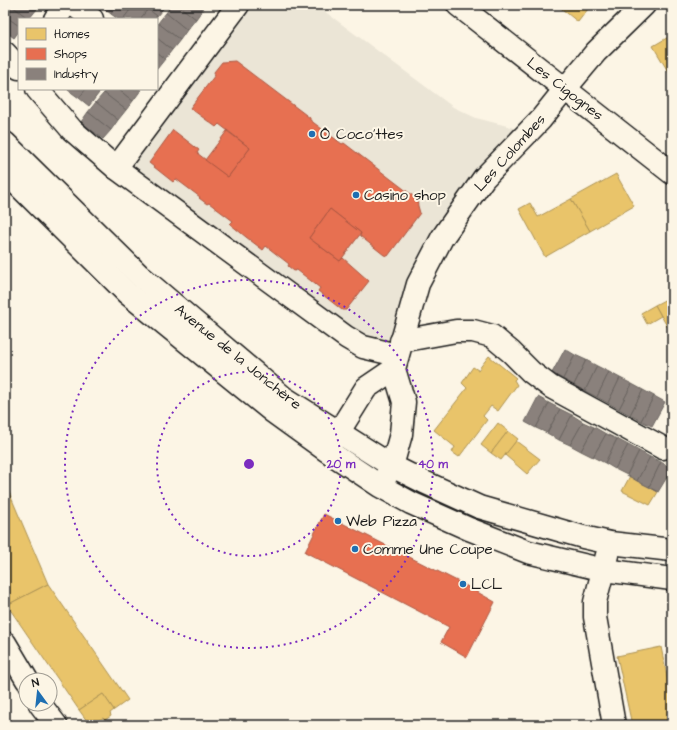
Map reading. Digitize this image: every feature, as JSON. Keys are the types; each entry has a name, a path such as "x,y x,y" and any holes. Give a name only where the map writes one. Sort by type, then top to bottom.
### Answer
{"street":[{"path":"56,18 66,5"},
{"path":"74,5 91,18"},
{"path":"116,168 238,5"},
{"name":"Les Cigognes","path":"458,5 672,173"},
{"name":"Les Colombes","path":"398,355 418,284 442,238 484,178 541,119 596,52 644,5"},
{"path":"38,90 72,130 116,168 346,337 363,347 398,355"},
{"name":"Avenue de la Jonchère","path":"5,143 139,275 283,397 380,486 411,503 469,530 528,552 604,570 672,579"},
{"name":"Avenue de la Jonchère","path":"5,172 127,293 272,411 332,442 392,466 479,507 583,537 672,550"},
{"path":"332,442 366,388 398,355 456,331 473,331 492,336 531,372 551,387 663,448"},
{"path":"380,486 392,466 401,434 404,402 398,355"},
{"path":"610,542 596,602 595,617 614,725"},
{"path":"5,643 21,672"},
{"path":"46,712 56,725"}],"shaded area":[{"path":"238,5 316,5 453,107 476,118 530,132 442,238 397,355 363,347 116,168"}],"building: Homes":[{"path":"557,5 591,5 578,22"},
{"path":"672,35 672,78 653,46"},
{"path":"616,174 634,206 590,231 571,199"},
{"path":"571,199 590,231 545,257 519,209 530,203 538,217"},
{"path":"672,296 672,335 655,305"},
{"path":"655,305 661,316 647,324 641,313"},
{"path":"489,356 516,378 514,380 517,385 498,411 491,406 483,416 487,420 459,457 452,452 455,447 434,430 467,388 462,383 473,367 478,370"},
{"path":"498,423 508,431 491,453 481,445"},
{"path":"508,431 518,439 501,460 491,453"},
{"path":"516,441 540,459 527,474 505,455"},
{"path":"630,476 658,492 650,505 622,491"},
{"path":"5,483 48,584 7,605 5,599"},
{"path":"48,584 128,700 114,710 103,694 79,710 58,679 58,672 53,672 7,605"},
{"path":"661,647 672,701 672,725 632,725 617,656"},
{"path":"103,694 114,710 110,713 111,716 105,720 103,718 90,725 79,710"}],"building: Shops":[{"path":"235,61 310,118 310,120 342,144 344,143 417,199 420,213 388,256 384,255 360,236 361,233 330,209 309,238 340,261 343,258 369,281 346,310 342,310 318,291 320,288 297,270 294,271 288,266 289,264 266,246 263,250 246,237 230,224 233,221 209,203 207,204 176,179 173,182 149,163 173,130 199,150 197,153 228,177 250,148 219,124 216,127 190,108 215,75 214,72 222,62"},
{"path":"227,131 250,148 228,177 205,160"},
{"path":"330,209 361,233 340,261 309,238"},
{"path":"324,514 463,584 495,602 467,657 441,642 449,627 305,552"}],"building: Industry":[{"path":"6,5 11,5 28,18 18,18 18,25 5,16"},
{"path":"11,5 32,5 37,9 30,18"},
{"path":"117,5 111,14 101,6"},
{"path":"117,5 134,5 124,18 117,18 111,14"},
{"path":"134,5 143,5 148,9 141,18 124,18"},
{"path":"151,5 166,5 157,16 148,9"},
{"path":"172,5 178,5 196,19 187,30 166,13"},
{"path":"178,5 198,5 203,9 196,19"},
{"path":"148,9 157,16 156,18 141,18"},
{"path":"166,13 187,30 180,40 158,23"},
{"path":"5,16 18,25 18,32 14,38 5,31"},
{"path":"158,23 180,40 172,50 158,39"},
{"path":"158,39 172,50 165,59 158,54"},
{"path":"158,54 165,59 158,68"},
{"path":"68,90 85,90 79,98"},
{"path":"85,90 101,90 89,106 79,98"},
{"path":"106,90 119,90 133,101 126,110 104,93"},
{"path":"119,90 141,90 133,101"},
{"path":"104,93 126,110 118,120 96,102"},
{"path":"96,102 118,120 111,130 88,112"},
{"path":"88,112 111,130 103,139 81,122"},
{"path":"565,349 575,355 563,379 552,373"},
{"path":"575,355 586,360 574,385 563,379"},
{"path":"586,360 597,366 585,391 574,385"},
{"path":"597,366 609,372 597,397 585,391"},
{"path":"609,372 620,378 608,403 597,397"},
{"path":"620,378 632,384 619,409 608,403"},
{"path":"632,384 643,390 630,415 619,409"},
{"path":"643,390 654,396 641,421 630,415"},
{"path":"654,396 665,402 652,426 641,421"},
{"path":"538,397 549,403 536,428 525,422"},
{"path":"549,403 560,409 547,433 536,428"},
{"path":"560,409 572,415 559,440 547,433"},
{"path":"572,415 583,422 570,445 559,440"},
{"path":"583,422 594,427 581,451 570,445"},
{"path":"594,427 606,434 593,457 581,451"},
{"path":"606,434 617,439 605,463 593,457"},
{"path":"617,439 628,445 615,469 605,463"},
{"path":"628,445 639,451 627,475 615,469"},
{"path":"639,451 650,457 637,481 627,475"},
{"path":"650,457 661,462 649,487 637,481"},
{"path":"661,462 672,469 658,492 649,487"}],"place":[{"name":"Ô Coco'ttes","path":"312,134"},
{"name":"Casino shop","path":"356,195"},
{"name":"Web Pizza","path":"338,521"},
{"name":"Comme Une Coupe","path":"355,549"},
{"name":"LCL","path":"463,584"}]}
